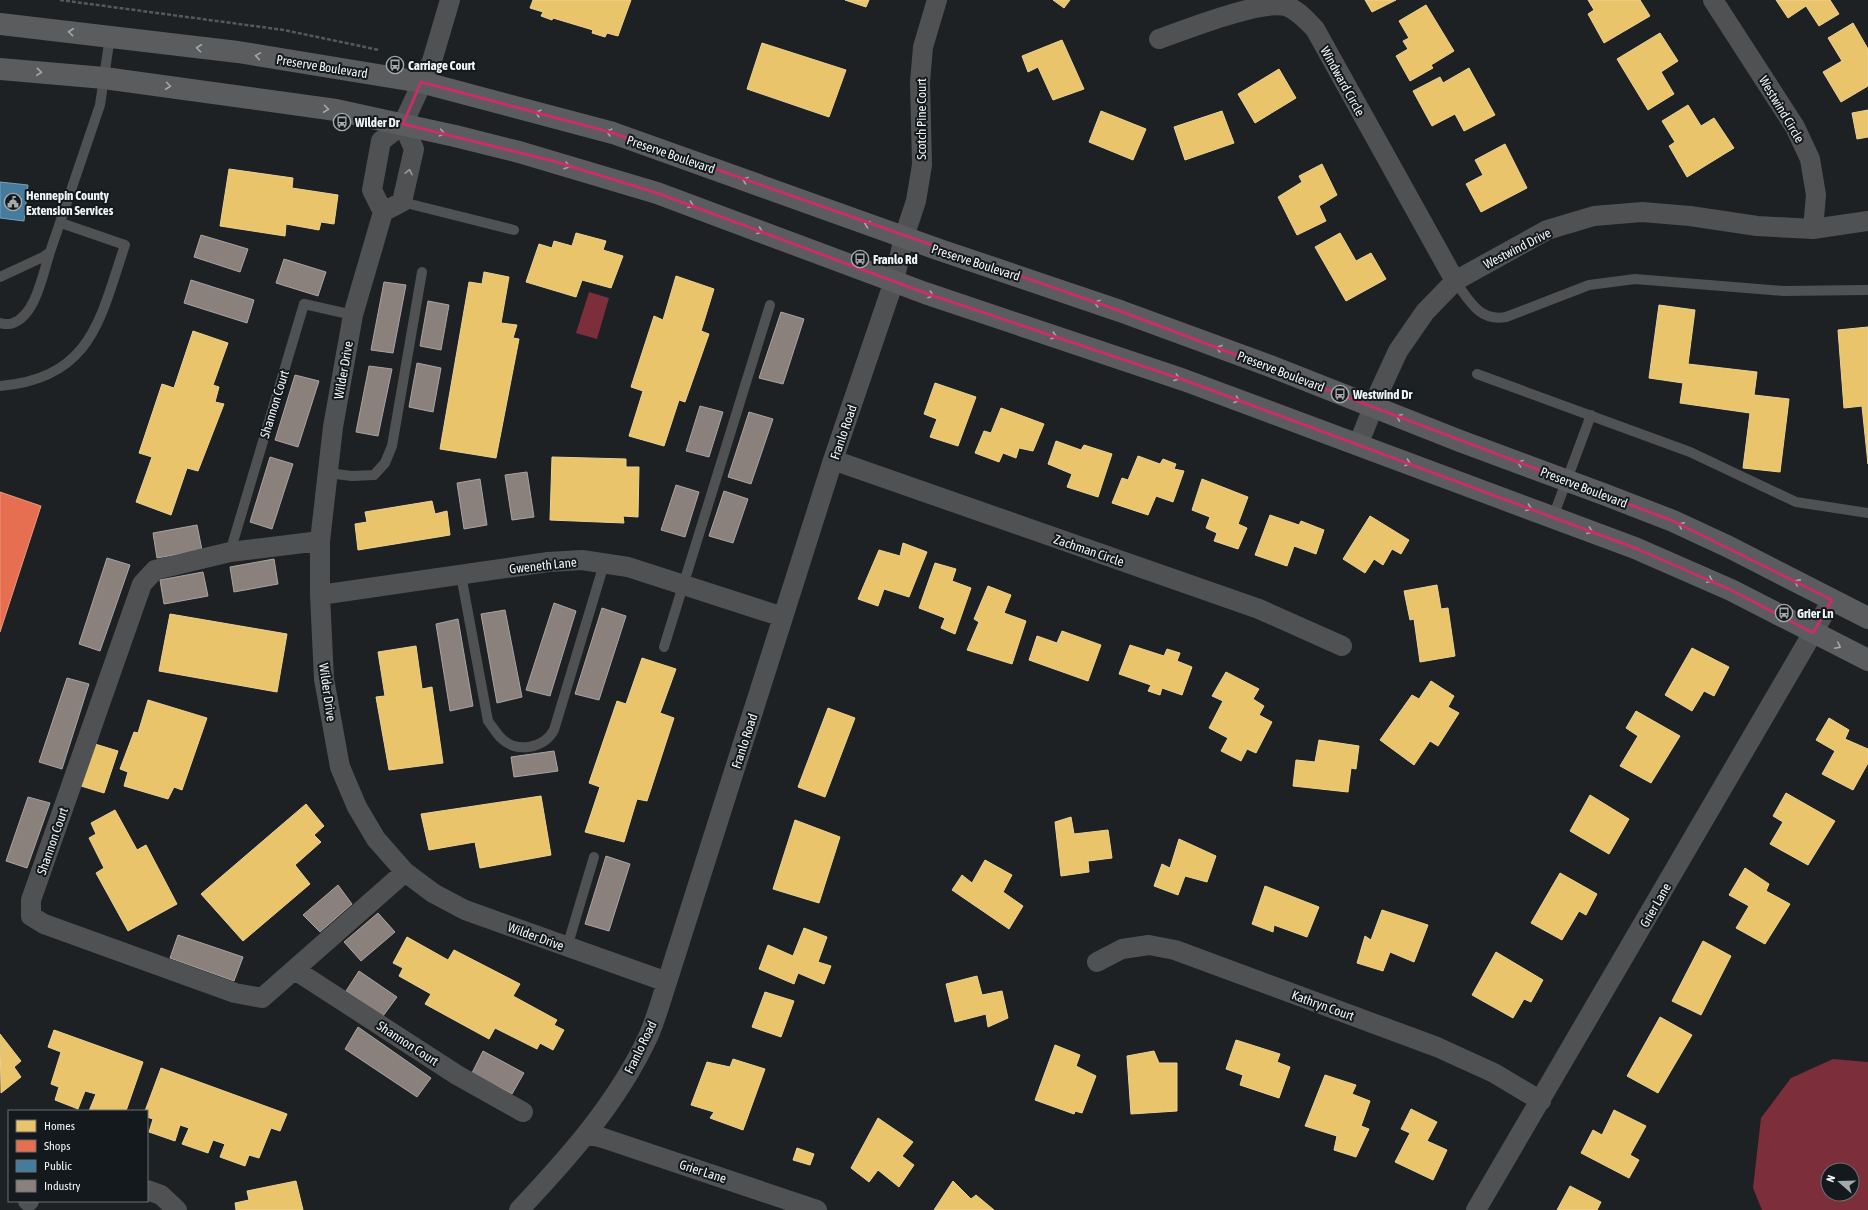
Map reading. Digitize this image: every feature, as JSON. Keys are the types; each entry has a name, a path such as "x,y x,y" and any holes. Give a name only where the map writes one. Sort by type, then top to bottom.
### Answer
{"street":[{"path":"404,124 414,148 402,202 383,212 372,190 381,141 404,124 421,82 432,61 450,0"},
{"name":"Scotch Pine Court","path":"904,237 916,201 922,165 920,82 923,47 937,0"},
{"name":"Westwind Circle","path":"1713,0 1795,127 1810,159 1816,195 1813,229"},
{"name":"Windward Circle","path":"1160,39 1248,7 1266,3 1286,5 1302,16 1315,29 1455,281"},
{"name":"Preserve Boulevard","path":"0,24 238,52 421,82 613,133 904,237 1120,311 1673,521 1757,561 1868,618"},
{"path":"0,69 104,78 336,110 404,124 526,154 657,192 894,282 1144,366 1553,517 1683,568 1732,590 1868,660"},
{"name":"Wilder Drive","path":"383,212 353,315 333,427 320,541 320,595 324,679 340,767 357,807 376,838 405,872 433,894 465,910 667,982"},
{"name":"Westwind Drive","path":"1358,445 1373,406 1398,351 1425,312 1455,281 1547,230 1594,216 1642,212 1690,216 1756,226 1813,229 1868,221"},
{"name":"Franlo Road","path":"519,1210 587,1134 620,1088 648,1036 667,982 833,460 894,282 904,237"},
{"name":"Zachman Circle","path":"833,460 1259,609 1342,646"},
{"name":"Shannon Court","path":"320,541 230,552 155,570 142,584 31,900 31,916 44,924 235,993 262,998 405,872"},
{"name":"Gweneth Lane","path":"320,595 548,562 582,560 628,567 783,617"},
{"name":"Grier Lane","path":"1476,1210 1832,600"},
{"name":"Kathryn Court","path":"1098,962 1122,949 1149,945 1175,950 1437,1047 1494,1073 1541,1101"},
{"name":"Shannon Court","path":"295,970 457,1075 523,1112"},
{"name":"Grier Lane","path":"587,1134 817,1210"},
{"path":"148,1190 161,1195 177,1210"}],"lane":[{"path":"0,323 11,324 20,320 28,311 35,298 100,105 110,36"},
{"path":"402,202 514,230"},
{"path":"0,386 40,379 61,369 76,356 91,337 103,310 125,245 61,223"},
{"path":"0,277 43,257 50,252"},
{"path":"327,473 352,476 374,474 384,463 392,446 422,272"},
{"path":"1455,281 1479,312 1487,317 1496,319 1506,317 1589,285 1635,279 1782,291 1868,290"},
{"name":"Shannon Court","path":"230,552 304,304 353,315"},
{"path":"664,647 770,306"},
{"path":"1477,374 1690,452 1796,502 1868,513"},
{"path":"1553,517 1591,415"},
{"path":"461,575 488,721 501,739 512,745 526,748 538,745 549,739 554,730 604,564"},
{"path":"566,946 594,858"}],"highlighted area":[{"path":"421,82 613,133 1120,311 1673,521 1832,600 1813,633 1731,590 1635,548 1184,380 925,293 657,193 553,161 403,124"}],"shaded area":[{"path":"589,292 609,298 597,339 576,333"},
{"path":"1833,1059 1868,1062 1868,1210 1762,1210 1753,1188 1761,1118 1791,1078"}],"building: Homes":[{"path":"533,0 631,0 618,36 607,33 605,37 592,33 593,30 541,16 543,12 530,8"},
{"path":"845,0 869,0 866,7"},
{"path":"1053,0 1070,0 1064,8"},
{"path":"1365,0 1396,0 1372,12"},
{"path":"1588,0 1640,0 1650,16 1604,43 1588,14 1594,10"},
{"path":"1776,0 1830,0 1839,14 1819,26 1806,6 1788,18"},
{"path":"1426,5 1454,51 1431,65 1433,68 1410,81 1396,56 1408,49 1403,41 1409,38 1399,21"},
{"path":"1853,23 1868,49 1868,86 1841,102 1823,72 1842,61 1828,38"},
{"path":"1660,33 1678,61 1661,72 1674,94 1648,110 1617,59"},
{"path":"1062,40 1084,89 1053,100 1038,67 1028,72 1022,56"},
{"path":"762,43 846,70 829,117 747,89"},
{"path":"1469,68 1495,115 1464,131 1455,114 1432,126 1413,91 1440,77 1443,83"},
{"path":"1279,69 1296,98 1255,123 1238,94"},
{"path":"1688,105 1701,126 1714,118 1734,148 1687,177 1669,146 1675,142 1662,121"},
{"path":"1868,110 1868,137 1857,139 1852,113"},
{"path":"1101,111 1146,129 1133,160 1089,142"},
{"path":"1222,111 1234,143 1185,160 1174,127"},
{"path":"1505,144 1527,188 1481,212 1466,184 1483,175 1475,160"},
{"path":"1322,164 1337,195 1319,206 1326,221 1297,235 1278,197 1302,182 1299,176"},
{"path":"229,169 293,178 292,188 338,195 334,224 321,222 319,230 286,224 285,236 220,226"},
{"path":"576,233 606,241 603,250 623,256 611,288 582,280 576,297 526,282 539,244 552,248 554,241 572,246"},
{"path":"1340,233 1356,261 1371,253 1386,279 1346,301 1315,247"},
{"path":"484,272 509,277 501,323 517,325 513,338 519,339 496,458 440,449 469,282 482,284"},
{"path":"676,276 714,289 701,331 709,334 685,402 679,400 664,446 629,436 643,391 631,387 654,316 663,320"},
{"path":"1659,305 1695,310 1688,364 1757,372 1754,395 1789,399 1780,472 1743,468 1750,413 1680,403 1683,383 1649,378"},
{"path":"1868,327 1868,464 1862,406 1844,408 1838,330"},
{"path":"193,331 228,343 213,385 219,387 215,402 224,404 198,471 187,468 171,515 136,502 152,457 139,453 162,384 174,388"},
{"path":"935,383 976,397 958,446 930,437 937,419 924,414"},
{"path":"1001,408 1044,424 1033,451 1019,448 1016,458 1003,453 999,462 975,453 984,431 991,433"},
{"path":"1056,441 1081,450 1084,445 1112,454 1098,497 1067,487 1072,474 1048,464"},
{"path":"1138,456 1160,464 1163,459 1176,464 1174,469 1184,471 1173,502 1156,496 1148,515 1112,503 1122,478 1128,480"},
{"path":"552,457 626,459 626,467 639,467 638,517 623,516 624,523 550,520"},
{"path":"1202,479 1248,497 1238,524 1247,528 1238,549 1214,541 1217,533 1206,528 1210,517 1192,510"},
{"path":"432,501 435,514 447,511 450,535 358,550 355,524 367,522 365,512"},
{"path":"1270,515 1299,525 1301,521 1324,530 1316,554 1294,546 1287,566 1255,555"},
{"path":"1370,516 1409,540 1401,554 1392,549 1383,565 1374,559 1365,573 1343,559"},
{"path":"903,543 927,552 909,597 884,589 878,606 858,599 879,550 900,556"},
{"path":"935,563 956,569 952,581 971,588 955,634 941,628 945,618 919,608"},
{"path":"1437,585 1441,609 1448,608 1455,656 1420,662 1414,619 1410,620 1404,591"},
{"path":"988,586 1011,595 1004,613 1026,621 1012,664 967,650 979,622 974,619"},
{"path":"170,614 287,634 277,692 159,671"},
{"path":"1062,631 1101,645 1088,681 1029,660 1037,636 1057,643"},
{"path":"1130,645 1164,656 1167,649 1180,653 1177,661 1192,667 1182,695 1162,688 1160,695 1148,691 1151,685 1119,674"},
{"path":"416,646 422,689 432,687 443,763 389,770 376,697 385,696 378,652"},
{"path":"1692,648 1729,667 1714,696 1704,691 1692,711 1665,695"},
{"path":"642,658 676,669 660,713 674,718 647,801 637,799 624,842 585,832 600,787 589,783 617,701 626,704"},
{"path":"1226,672 1259,689 1253,699 1264,706 1259,715 1272,722 1256,753 1247,749 1241,761 1221,751 1228,738 1209,728 1223,701 1212,696"},
{"path":"1431,681 1454,696 1448,707 1459,713 1438,746 1430,741 1414,765 1380,740 1412,695 1419,699"},
{"path":"148,700 207,718 182,790 174,787 168,799 124,786 128,772 120,769 134,732 138,733"},
{"path":"828,708 855,718 825,797 798,787"},
{"path":"1636,711 1680,736 1651,783 1620,766 1638,736 1626,728"},
{"path":"1829,718 1849,730 1845,739 1868,749 1868,763 1853,790 1822,774 1835,751 1816,740"},
{"path":"1319,740 1359,746 1356,769 1351,768 1348,792 1293,786 1296,760 1315,762"},
{"path":"95,744 118,751 104,793 81,786"},
{"path":"1786,793 1835,821 1808,865 1770,844 1783,822 1773,816"},
{"path":"1590,795 1629,819 1609,854 1570,831"},
{"path":"541,796 551,855 480,868 475,842 429,850 421,814"},
{"path":"306,804 324,826 314,835 321,842 295,865 310,884 243,941 201,894"},
{"path":"115,810 137,850 146,845 177,904 128,931 96,873 104,868 89,838 96,834 91,823"},
{"path":"1071,817 1074,834 1108,830 1112,858 1088,861 1089,872 1061,876 1055,822"},
{"path":"795,820 840,837 819,903 773,889"},
{"path":"1179,839 1216,856 1207,882 1185,876 1178,895 1154,886 1162,864 1170,868"},
{"path":"985,860 1012,875 1003,892 1023,906 1009,929 952,890 962,875 972,883"},
{"path":"1745,868 1769,884 1766,891 1790,904 1765,944 1736,928 1749,906 1729,895"},
{"path":"1560,873 1597,894 1586,915 1579,911 1562,940 1531,923"},
{"path":"1265,886 1319,907 1307,937 1274,925 1273,932 1252,924"},
{"path":"1382,910 1428,925 1414,962 1390,952 1383,971 1357,963 1365,936 1371,940"},
{"path":"804,928 827,937 818,962 831,966 824,984 798,973 794,984 759,969 768,945 793,956"},
{"path":"407,937 448,960 454,950 520,984 513,996 557,1020 554,1025 564,1030 553,1050 540,1043 537,1049 495,1028 489,1039 425,1004 431,994 399,976 403,968 393,963"},
{"path":"1703,941 1731,956 1701,1015 1672,1001"},
{"path":"1496,952 1543,980 1531,1002 1524,999 1513,1018 1472,995"},
{"path":"977,976 982,995 1002,991 1008,1018 988,1027 986,1014 955,1022 946,984"},
{"path":"765,992 794,1001 781,1037 752,1027"},
{"path":"1660,1017 1692,1035 1658,1093 1627,1076"},
{"path":"54,1030 143,1062 126,1110 89,1110 96,1094 85,1091 78,1109 55,1100 59,1087 51,1084 61,1052 48,1047"},
{"path":"0,1034 21,1061 14,1067 21,1077 1,1093"},
{"path":"1236,1040 1280,1054 1277,1062 1290,1067 1279,1098 1240,1085 1243,1075 1226,1069"},
{"path":"1055,1045 1080,1055 1076,1066 1096,1076 1082,1113 1075,1111 1074,1114 1035,1100"},
{"path":"1154,1051 1159,1063 1177,1063 1177,1111 1131,1114 1127,1056"},
{"path":"733,1059 765,1069 743,1130 710,1118 714,1112 691,1105 707,1062 730,1067"},
{"path":"161,1068 287,1114 280,1131 271,1128 259,1158 249,1155 245,1166 220,1157 225,1144 213,1140 208,1153 182,1144 189,1128 180,1125 175,1141 149,1132 153,1119 148,1117 148,1110 145,1110"},
{"path":"1325,1075 1356,1085 1352,1094 1370,1101 1361,1126 1369,1129 1356,1157 1334,1150 1337,1136 1305,1126"},
{"path":"1411,1109 1437,1122 1427,1141 1447,1150 1433,1180 1395,1162 1410,1133 1401,1129"},
{"path":"1614,1110 1646,1126 1630,1155 1639,1160 1629,1178 1581,1153 1593,1130 1602,1135"},
{"path":"878,1118 913,1142 902,1156 914,1165 899,1187 878,1170 869,1182 851,1168"},
{"path":"797,1148 814,1154 810,1165 793,1160"},
{"path":"296,1181 303,1210 236,1210 235,1203 249,1200 247,1191"},
{"path":"953,1181 971,1199 976,1195 994,1210 934,1210"},
{"path":"1570,1186 1601,1202 1597,1210 1557,1210"}],"building: Shops":[{"path":"0,492 41,506 0,632"}],"building: Public":[{"name":"Hennepin County Extension Services","path":"0,182 28,185 24,221 0,218"}],"building: Industry":[{"path":"201,235 248,249 240,272 194,257"},
{"path":"284,259 326,272 318,296 276,283"},
{"path":"191,280 254,300 247,323 184,303"},
{"path":"384,282 406,285 393,353 371,350"},
{"path":"428,301 449,305 441,350 420,346"},
{"path":"781,312 804,319 783,384 759,378"},
{"path":"417,363 441,368 433,412 409,407"},
{"path":"369,366 392,369 378,436 356,432"},
{"path":"295,375 319,381 298,447 275,440"},
{"path":"700,406 723,412 709,457 686,451"},
{"path":"749,412 773,419 751,484 728,477"},
{"path":"270,457 293,464 272,529 250,522"},
{"path":"527,472 534,517 512,520 505,475"},
{"path":"480,479 487,525 464,529 457,483"},
{"path":"676,485 699,492 685,537 661,530"},
{"path":"724,491 748,499 733,543 709,536"},
{"path":"197,525 202,550 157,558 153,533"},
{"path":"107,558 130,565 100,651 79,644"},
{"path":"274,559 278,584 234,592 230,567"},
{"path":"203,572 208,596 164,604 160,580"},
{"path":"554,603 576,611 550,696 526,690"},
{"path":"602,608 626,616 599,700 575,694"},
{"path":"505,610 522,697 497,703 481,614"},
{"path":"458,619 473,706 450,711 436,624"},
{"path":"67,678 89,684 62,769 39,762"},
{"path":"554,751 558,771 514,777 511,757"},
{"path":"28,797 50,803 27,868 6,861"},
{"path":"606,856 630,864 609,931 585,924"},
{"path":"338,885 352,904 320,932 303,915"},
{"path":"378,913 395,932 361,961 344,942"},
{"path":"178,935 243,957 234,981 170,958"},
{"path":"359,971 397,997 383,1016 346,991"},
{"path":"358,1027 431,1078 417,1097 345,1049"},
{"path":"483,1051 524,1073 512,1094 472,1073"}],"place":[{"name":"Carriage Court","path":"395,65"},
{"name":"Wilder Dr","path":"342,122"},
{"name":"Hennepin County Extension Services","path":"13,202"},
{"name":"Franlo Rd","path":"860,259"},
{"name":"Westwind Dr","path":"1340,394"},
{"name":"Grier Ln","path":"1784,613"}]}
